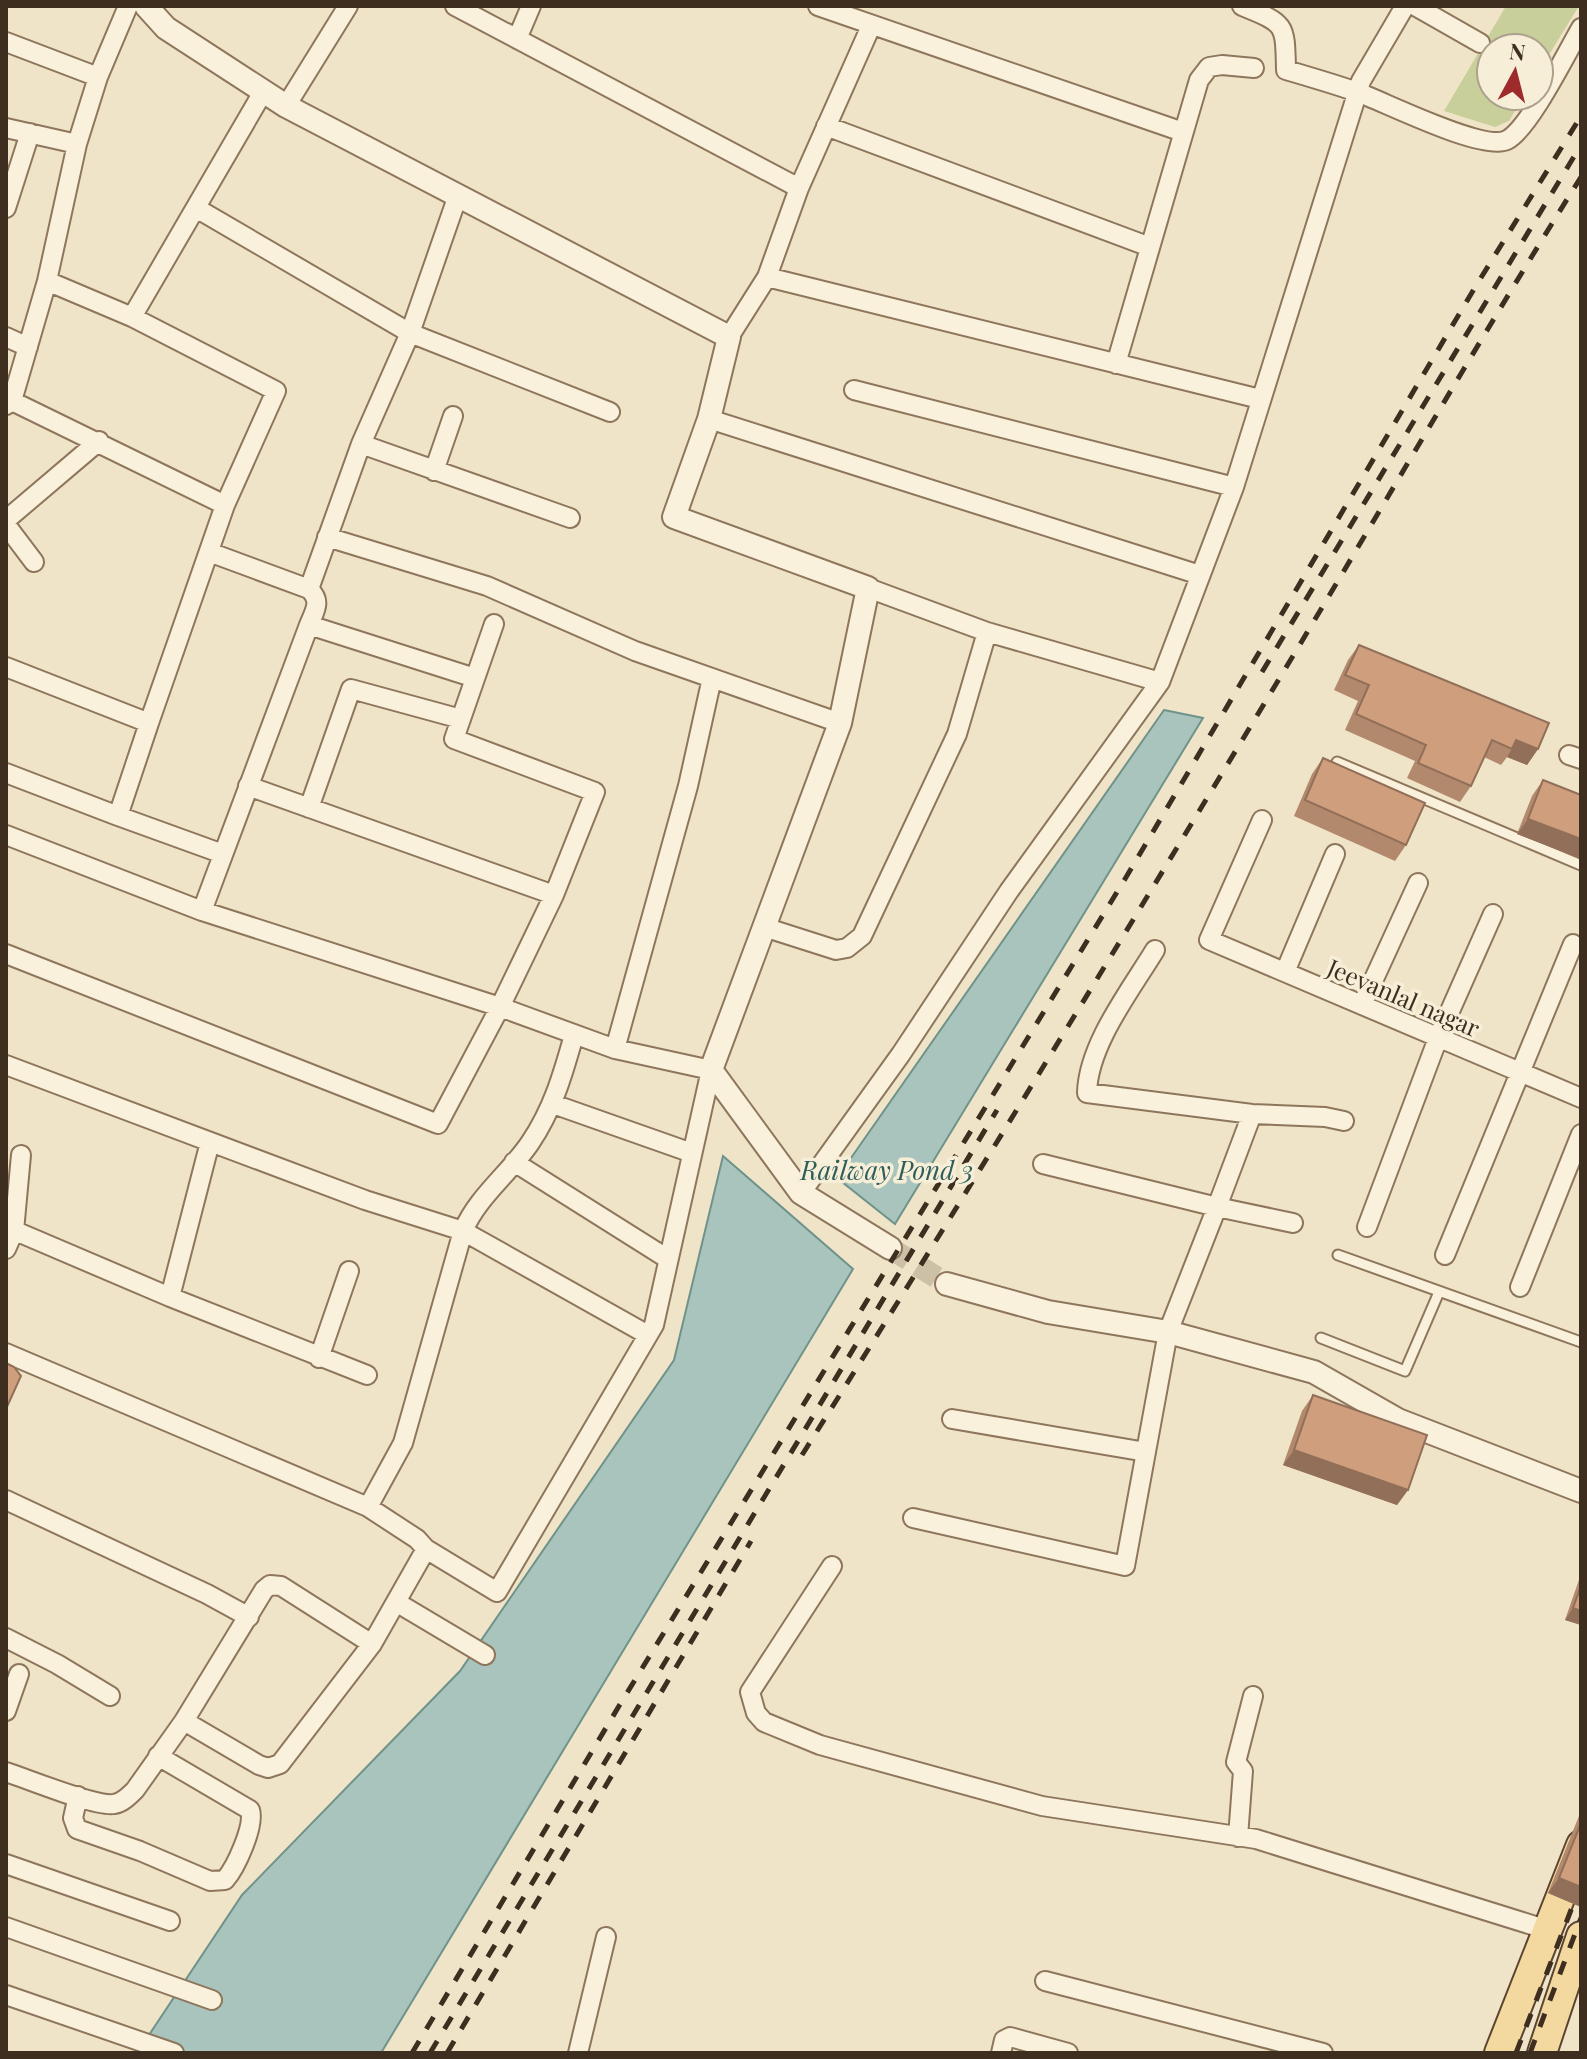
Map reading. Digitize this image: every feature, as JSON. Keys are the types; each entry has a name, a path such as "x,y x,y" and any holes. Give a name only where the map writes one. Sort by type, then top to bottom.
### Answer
{"main road":[{"path":"1499,2053 1581,1845"},
{"path":"1542,2053 1581,1936"}],"street":[{"path":"128,6 98,77 77,144 47,281 9,403 99,441 225,505"},
{"path":"146,6 166,28 286,106 457,198 729,337"},
{"path":"286,106 348,6"},
{"path":"455,6 799,188"},
{"path":"517,39 531,6"},
{"path":"818,6 1183,132"},
{"path":"1242,6 1274,20 1283,30 1286,70 1357,92 1471,138 1496,143 1509,139 1524,125 1581,28"},
{"path":"801,1193 901,1054 1009,891 1160,682 1234,487 1357,92 1405,6"},
{"path":"1415,6 1475,40"},
{"path":"871,26 799,188 767,277 729,337 709,419 674,517 987,632 1160,682"},
{"path":"6,42 98,77"},
{"path":"1116,364 1199,80 1209,67 1254,68"},
{"path":"132,317 263,92"},
{"path":"826,126 1150,247"},
{"path":"6,128 77,144"},
{"path":"8,198 30,133"},
{"path":"309,589 361,444 410,333 457,198"},
{"path":"196,208 410,333 610,412"},
{"path":"767,277 1260,399"},
{"path":"47,281 132,317 276,391 225,505 118,816"},
{"path":"6,337 28,347"},
{"path":"854,390 1234,487"},
{"path":"434,471 453,416"},
{"path":"709,419 1200,575"},
{"path":"34,562 6,522 99,441"},
{"path":"361,444 570,518"},
{"path":"327,537 487,586 635,651 840,723"},
{"path":"202,911 318,602 309,589 209,552"},
{"path":"6,1353 368,1507 417,1539 426,1549 497,1592 654,1325 711,1070 840,723 868,588"},
{"path":"6,954 438,1124 500,1007 554,895 595,792 454,739 494,624"},
{"path":"309,625 475,678"},
{"path":"764,927 836,950 847,948 862,936 957,734 987,632"},
{"path":"6,667 149,723"},
{"path":"615,1049 688,786 712,678"},
{"path":"309,808 351,689 461,719"},
{"path":"6,773 223,854"},
{"path":"248,786 554,895"},
{"name":"Jeevanlal nagar","path":"1262,820 1209,940 1581,1098"},
{"path":"6,835 202,911 500,1007 615,1049 711,1070 801,1193 890,1248"},
{"path":"1285,972 1335,854"},
{"path":"1362,1005 1418,883"},
{"path":"1367,1227 1438,1038 1493,914"},
{"path":"1445,1255 1573,944"},
{"path":"1155,950 1100,1043 1088,1071 1087,1093 1252,1114 1325,1117 1344,1121"},
{"path":"368,1507 403,1443 463,1231 472,1210 528,1145 553,1104 574,1035"},
{"path":"6,1065 365,1200 463,1231 648,1335"},
{"path":"553,1104 692,1153"},
{"path":"913,1518 1125,1566 1168,1332 1252,1114"},
{"path":"1520,1287 1581,1134"},
{"path":"170,1297 210,1142"},
{"path":"6,1249 21,1155"},
{"path":"514,1162 668,1259"},
{"path":"1043,1164 1293,1223"},
{"path":"10,1229 319,1358 367,1375"},
{"path":"319,1358 349,1271"},
{"path":"947,1284 1048,1312 1168,1332 1314,1372 1398,1420 1581,1491"},
{"path":"952,1419 1146,1452"},
{"path":"6,1500 207,1594 249,1617"},
{"path":"184,1721 259,1765 268,1768 280,1764 372,1644 426,1549"},
{"path":"832,1566 750,1692 756,1713 764,1722 820,1745 1042,1806 1256,1839 1548,1930"},
{"path":"6,1772 99,1803 115,1804 135,1790 184,1721 270,1585 281,1586 372,1644"},
{"path":"396,1602 485,1655"},
{"path":"6,1638 110,1696"},
{"path":"6,1711 19,1674"},
{"path":"1238,1837 1243,1771 1236,1762 1253,1696"},
{"path":"78,1796 73,1818 77,1829 140,1851 210,1881 225,1880 250,1828 250,1810 158,1756"},
{"path":"6,1864 170,1921"},
{"path":"6,1927 212,2000"},
{"path":"578,2053 606,1937"},
{"path":"1045,1981 1323,2053"},
{"path":"6,1995 174,2053"},
{"path":"1003,2045 1068,2053"}],"lane":[{"path":"1337,762 1581,865"},
{"path":"1338,1255 1581,1342"},
{"path":"1321,1338 1405,1371 1439,1292"}],"green space":[{"path":"1506,6 1579,6 1555,45 1555,32 1491,32"},
{"path":"1475,58 1475,112 1514,112 1509,121 1495,127 1444,111"}],"water":[{"name":"Railway Pond 3","path":"1164,710 1203,718 895,1224 837,1178"},
{"path":"723,1156 853,1269 381,2053 137,2053 242,1895 460,1671 674,1360"}],"building":[{"path":"1359,645 1549,723 1538,749 1516,740 1512,749 1492,740 1471,786 1418,763 1426,745 1356,714 1369,685 1345,675"},
{"path":"1323,758 1425,803 1406,845 1305,800"},
{"path":"1543,780 1581,795 1581,839 1528,819"},
{"path":"6,1363 21,1376 6,1409"},
{"path":"1313,1395 1427,1435 1408,1490 1294,1450"},
{"path":"1581,1586 1581,1611 1573,1608"},
{"path":"1581,1823 1581,1887 1559,1878"}],"tunnel":[{"path":"890,1248 947,1284"}],"railway":[{"path":"412,2053 619,1706 1125,879 1474,289 1581,116"},
{"path":"1262,672 1581,145"},
{"path":"802,1455 1117,947 1581,177"},
{"path":"430,2053 997,1110"},
{"path":"447,2053 751,1541"},
{"path":"1516,2053 1581,1884"},
{"path":"1530,2053 1581,1918"}]}
